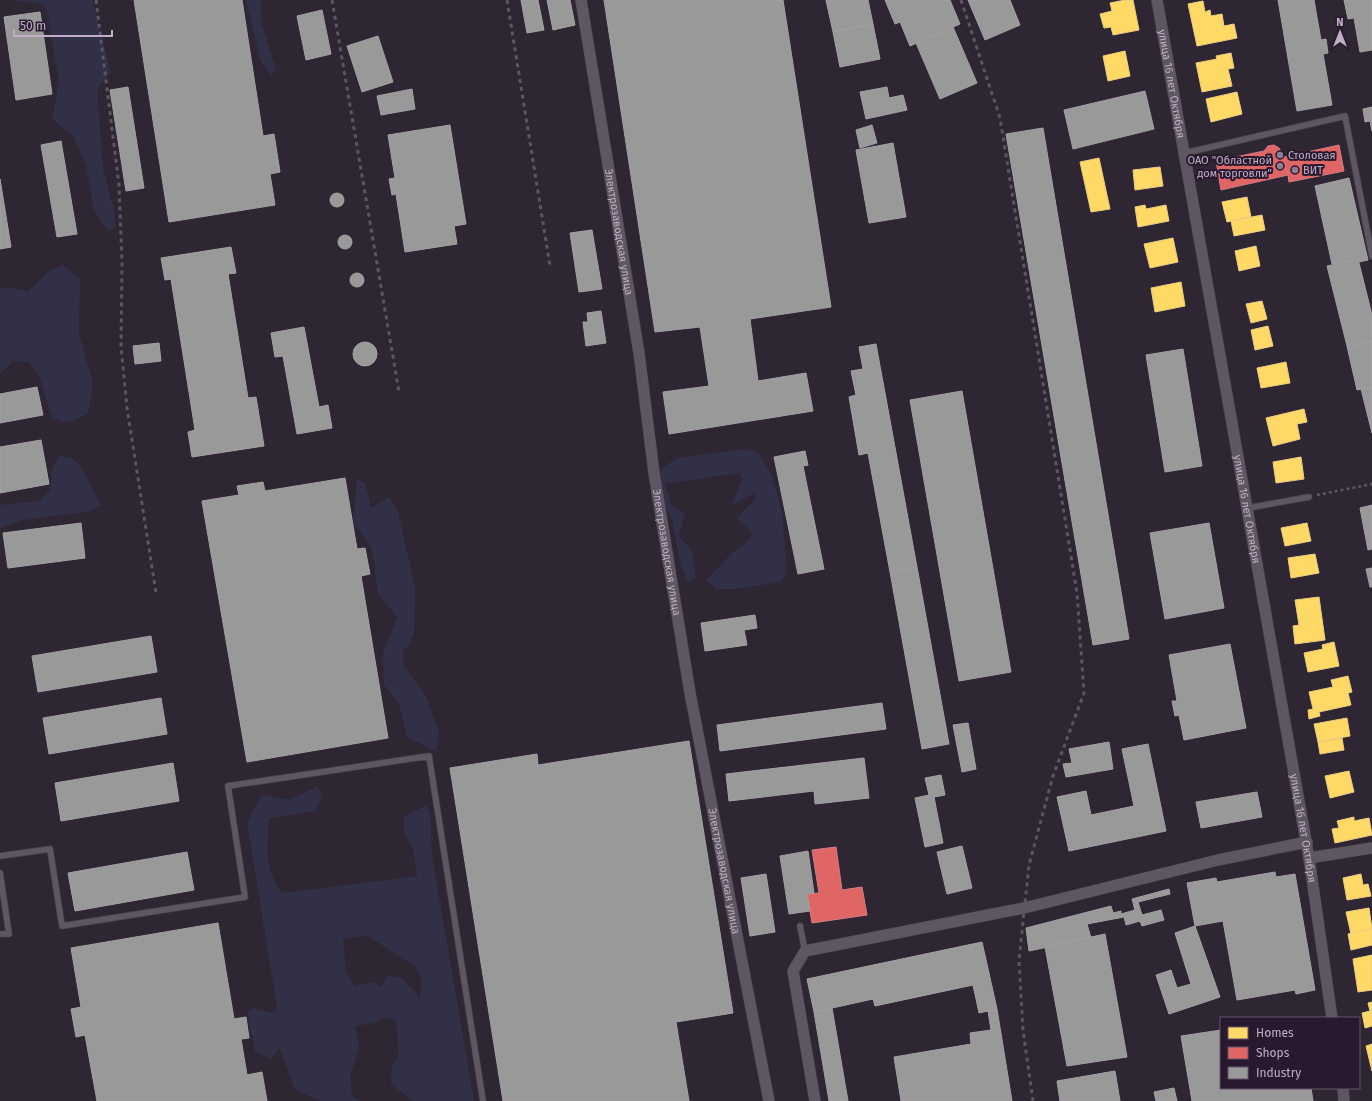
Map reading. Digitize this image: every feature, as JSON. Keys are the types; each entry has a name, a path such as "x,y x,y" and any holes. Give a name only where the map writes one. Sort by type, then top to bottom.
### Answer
{"street":[{"name":"Электрозаводская улица","path":"581,0 639,353 654,472 688,678 769,1101"},
{"name":"улица 16 лет Октября","path":"1157,0 1309,858 1332,1017"},
{"path":"815,1101 793,971 805,951 1024,908 1218,860 1306,842"},
{"path":"1309,858 1372,848"},
{"path":"1342,1089 1344,1101"}],"lane":[{"path":"1185,153 1345,116 1372,256"},
{"path":"1248,508 1309,497"},
{"path":"0,856 50,849 62,926 245,897 228,786 429,756 483,1101"},
{"path":"0,873 8,934 0,934"},
{"path":"800,926 805,951"}],"path":[{"path":"1309,497 1372,484"}],"shaded area":[{"path":"14,0 92,0 111,72 97,89 103,169 115,214 115,228 107,230 94,210 86,165 73,136 52,119 59,83 47,10 42,4"},
{"path":"246,0 261,0 261,22 276,70 271,76 260,59"},
{"path":"63,265 80,279 79,334 93,383 88,414 67,423 52,418 39,375 29,362 13,361 0,374 0,290 4,287 28,291 48,272"},
{"path":"745,449 758,452 771,473 782,512 787,573 780,582 737,589 716,589 706,580 732,553 751,539 751,531 736,518 755,500 756,492 731,506 742,480 739,473 665,484 672,506 685,514 679,536 692,551 696,577 689,583 681,567 672,520 659,492 661,469 677,458"},
{"path":"59,456 71,458 80,465 101,505 90,511 23,520 0,528 0,505 38,501 50,490 52,468"},
{"path":"357,480 365,483 371,508 389,497 398,512 415,587 414,632 409,646 403,650 403,665 426,696 439,733 436,751 407,737 399,703 384,685 383,653 397,617 378,593 372,549 353,522"},
{"path":"317,787 322,794 316,811 269,818 267,848 269,866 276,884 282,893 417,876 413,849 404,832 404,817 426,805 430,813 432,856 474,1101 413,1101 391,1084 392,1066 399,1056 396,1020 383,1017 375,1023 355,1026 359,1048 350,1075 352,1096 360,1101 321,1101 295,1090 280,1048 271,1059 255,1051 247,1012 253,1008 273,1013 277,1008 247,822 262,794 289,800","holes":["366,935 416,967 422,981 420,998 402,978 387,976 380,988 374,982 355,986 346,972 343,940"]}],"building: Homes":[{"path":"1133,0 1139,30 1113,35 1111,27 1104,28 1100,14 1112,11 1110,3"},
{"path":"1203,1 1205,12 1210,10 1211,16 1222,14 1224,26 1234,24 1237,38 1197,46 1188,4"},
{"path":"1125,51 1130,76 1108,81 1103,56"},
{"path":"1231,53 1234,68 1228,69 1232,86 1202,92 1196,63 1217,59 1216,56"},
{"path":"1237,92 1242,114 1211,122 1206,99"},
{"path":"1099,158 1110,209 1091,212 1080,162"},
{"path":"1160,167 1163,186 1135,190 1133,170"},
{"path":"1247,197 1251,217 1227,222 1222,202"},
{"path":"1145,205 1146,209 1166,205 1169,221 1138,227 1135,207"},
{"path":"1262,215 1265,230 1234,236 1231,221"},
{"path":"1173,238 1178,262 1150,268 1144,244"},
{"path":"1256,246 1260,266 1239,271 1235,251"},
{"path":"1181,282 1185,306 1155,312 1151,288"},
{"path":"1262,301 1267,319 1251,323 1246,304"},
{"path":"1268,326 1273,346 1255,350 1251,330"},
{"path":"1286,362 1290,383 1261,388 1257,368"},
{"path":"1304,409 1307,422 1297,424 1300,439 1273,446 1266,418"},
{"path":"1301,457 1304,479 1276,483 1273,462"},
{"path":"1307,523 1311,541 1285,546 1281,528"},
{"path":"1315,554 1319,573 1291,578 1288,558"},
{"path":"1319,597 1325,640 1295,644 1293,626 1299,625 1295,600"},
{"path":"1334,642 1339,666 1308,672 1304,653 1323,649 1322,645"},
{"path":"1348,676 1352,692 1348,693 1351,705 1319,712 1320,716 1309,719 1308,710 1313,709 1309,692 1333,687 1331,680"},
{"path":"1347,718 1350,736 1318,742 1314,724"},
{"path":"1342,738 1344,750 1320,754 1318,742"},
{"path":"1349,771 1354,792 1330,798 1325,776"},
{"path":"1354,817 1354,821 1369,818 1372,835 1335,843 1332,829 1339,828 1337,821"},
{"path":"1361,874 1363,885 1368,884 1371,896 1347,900 1343,878"},
{"path":"1369,908 1372,929 1351,934 1346,912"},
{"path":"1372,929 1372,945 1351,950 1348,934"},
{"path":"1372,955 1372,990 1358,992 1353,959"},
{"path":"1372,1002 1372,1026 1365,1028 1362,1013 1370,1011 1368,1003"},
{"path":"1372,1044 1372,1071 1366,1046"}],"building: Shops":[{"name":"ОАО \"Областной дом торговли\"","path":"1274,145 1279,148 1284,157 1339,145 1344,171 1289,182 1288,175 1221,190 1216,161 1264,151 1268,146"},
{"path":"836,847 842,890 862,887 867,915 812,923 807,894 819,893 812,850"}],"building: Industry":[{"path":"134,0 242,0 263,136 274,134 280,172 270,174 275,205 169,222"},
{"path":"521,0 538,0 544,30 527,33"},
{"path":"547,0 570,0 575,25 553,30"},
{"path":"604,0 783,0 831,307 750,319 758,381 806,373 813,411 669,434 663,392 709,386 700,327 655,332"},
{"path":"826,0 868,0 873,24 833,32"},
{"path":"885,0 950,0 960,24 910,46 900,22 895,24"},
{"path":"968,0 1010,0 1020,25 985,40"},
{"path":"1278,0 1314,0 1321,40 1326,39 1328,53 1323,54 1332,105 1297,111"},
{"path":"1344,0 1372,0 1372,50 1360,52 1354,18 1348,19"},
{"path":"322,10 331,54 306,60 297,16"},
{"path":"40,12 52,94 16,100 4,17"},
{"path":"873,24 880,59 840,67 833,32"},
{"path":"953,27 977,83 940,99 916,43"},
{"path":"378,36 393,82 362,92 347,46"},
{"path":"128,87 144,188 126,191 110,90"},
{"path":"887,87 889,98 903,95 907,110 866,119 860,92"},
{"path":"412,89 415,109 381,115 377,96"},
{"path":"1145,91 1154,129 1073,149 1064,110"},
{"path":"1372,107 1372,131 1370,121 1365,122 1363,109"},
{"path":"450,125 466,224 454,226 457,244 405,252 396,194 392,195 389,179 395,178 388,135"},
{"path":"872,125 877,143 860,148 856,130"},
{"path":"1043,128 1129,639 1093,645 1006,134"},
{"path":"61,141 77,234 57,237 41,145"},
{"path":"893,143 906,217 869,223 856,150"},
{"path":"1349,178 1368,260 1359,262 1358,259 1332,264 1315,186"},
{"path":"0,179 11,247 0,249"},
{"path":"334,193 340,193 344,197 344,203 340,207 334,207 330,203 330,197"},
{"path":"592,230 602,289 579,292 570,233"},
{"path":"342,235 348,235 352,239 352,245 348,249 342,249 338,245 338,239"},
{"path":"231,247 236,273 228,274 248,398 256,397 264,446 192,457 188,432 195,430 171,279 165,280 161,258"},
{"path":"1358,259 1372,315 1372,341 1347,346 1327,266"},
{"path":"354,273 360,273 364,277 364,283 360,287 354,287 350,283 350,277"},
{"path":"601,311 606,343 586,346 583,322 588,322 587,313"},
{"path":"304,327 319,407 328,405 332,428 297,434 283,356 275,357 271,333"},
{"path":"1372,341 1372,387 1357,390 1347,346"},
{"path":"365,342 374,345 377,354 374,363 365,366 356,363 353,354 356,345"},
{"path":"159,343 161,361 135,364 133,346"},
{"path":"876,344 917,567 890,572 868,453 859,455 849,397 856,395 851,371 863,369 859,347"},
{"path":"1183,349 1202,466 1165,472 1146,355"},
{"path":"37,387 43,415 0,423 0,394"},
{"path":"1372,387 1372,433 1361,389"},
{"path":"962,391 1011,672 959,681 910,400"},
{"path":"41,440 49,484 0,493 0,447"},
{"path":"805,451 808,465 803,466 824,569 798,574 774,457"},
{"path":"345,478 357,549 365,548 370,574 361,576 388,738 247,762 202,501 239,495 237,486 263,482 265,491"},
{"path":"1372,505 1372,549 1368,550 1360,508"},
{"path":"81,523 85,558 8,568 3,533"},
{"path":"1209,523 1224,608 1165,619 1150,533"},
{"path":"917,567 949,744 922,749 890,572"},
{"path":"1372,568 1372,587 1370,587 1366,569"},
{"path":"755,615 757,628 744,630 747,645 705,651 701,623"},
{"path":"151,636 157,672 38,692 32,656"},
{"path":"1230,644 1246,728 1184,740 1179,715 1175,716 1172,701 1177,701 1169,655"},
{"path":"161,698 167,734 49,754 43,718"},
{"path":"882,703 886,729 720,751 717,725"},
{"path":"968,723 976,769 962,772 953,725"},
{"path":"689,741 733,1013 676,1022 689,1101 503,1101 450,768 537,754 538,765"},
{"path":"1109,742 1113,769 1066,777 1063,764 1072,763 1069,749"},
{"path":"1148,744 1166,831 1069,851 1057,797 1086,791 1091,815 1134,806 1122,749"},
{"path":"864,758 869,798 815,804 814,791 729,801 726,774"},
{"path":"173,763 179,801 61,821 55,783"},
{"path":"941,775 945,795 934,797 943,843 925,847 915,798 929,795 925,778"},
{"path":"1257,792 1262,817 1201,828 1196,802"},
{"path":"962,846 972,888 947,894 937,852"},
{"path":"808,851 814,893 807,894 810,911 789,914 780,856"},
{"path":"187,852 194,890 75,911 68,873"},
{"path":"1275,872 1276,877 1295,874 1315,990 1296,994 1295,990 1237,1000 1223,921 1195,926 1187,883 1216,878 1217,882"},
{"path":"766,874 775,932 750,936 741,878"},
{"path":"1169,889 1170,894 1138,902 1142,915 1161,910 1164,920 1142,926 1140,921 1126,925 1124,917 1087,924 1091,938 1029,951 1026,928 1111,906 1113,913 1121,911 1121,914 1135,910 1132,899"},
{"path":"218,923 234,1019 246,1017 249,1038 241,1039 247,1075 262,1072 267,1101 97,1101 85,1035 76,1037 71,1009 81,1007 71,948"},
{"path":"1195,926 1220,997 1169,1014 1156,975 1171,970 1177,988 1191,984 1175,933"},
{"path":"1105,934 1127,1057 1067,1066 1045,947"},
{"path":"982,942 997,1009 979,1013 973,985 875,1006 873,999 814,1012 807,979"},
{"path":"832,1008 848,1101 829,1101 814,1012"},
{"path":"997,1009 1012,1101 901,1101 894,1057 971,1044 970,1033 991,1030 988,1011"},
{"path":"1220,1030 1220,1089 1311,1089 1313,1101 1192,1101 1181,1036"},
{"path":"1115,1071 1120,1101 1060,1101 1057,1081"},
{"path":"1174,1088 1177,1101 1156,1101 1154,1092"}],"railway":[{"path":"96,0 119,185 122,262 121,347 127,408 156,593"},
{"path":"332,0 399,392"},
{"path":"507,0 550,266"},
{"path":"961,0 1000,118 1077,593 1084,693 1053,776 1029,865 1019,960 1023,1030 1033,1101"}],"place":[{"name":"Столовая","path":"1280,155"},
{"name":"ОАО \"Областной дом торговли\"","path":"1280,166"},
{"name":"ВИТ","path":"1295,170"}]}
